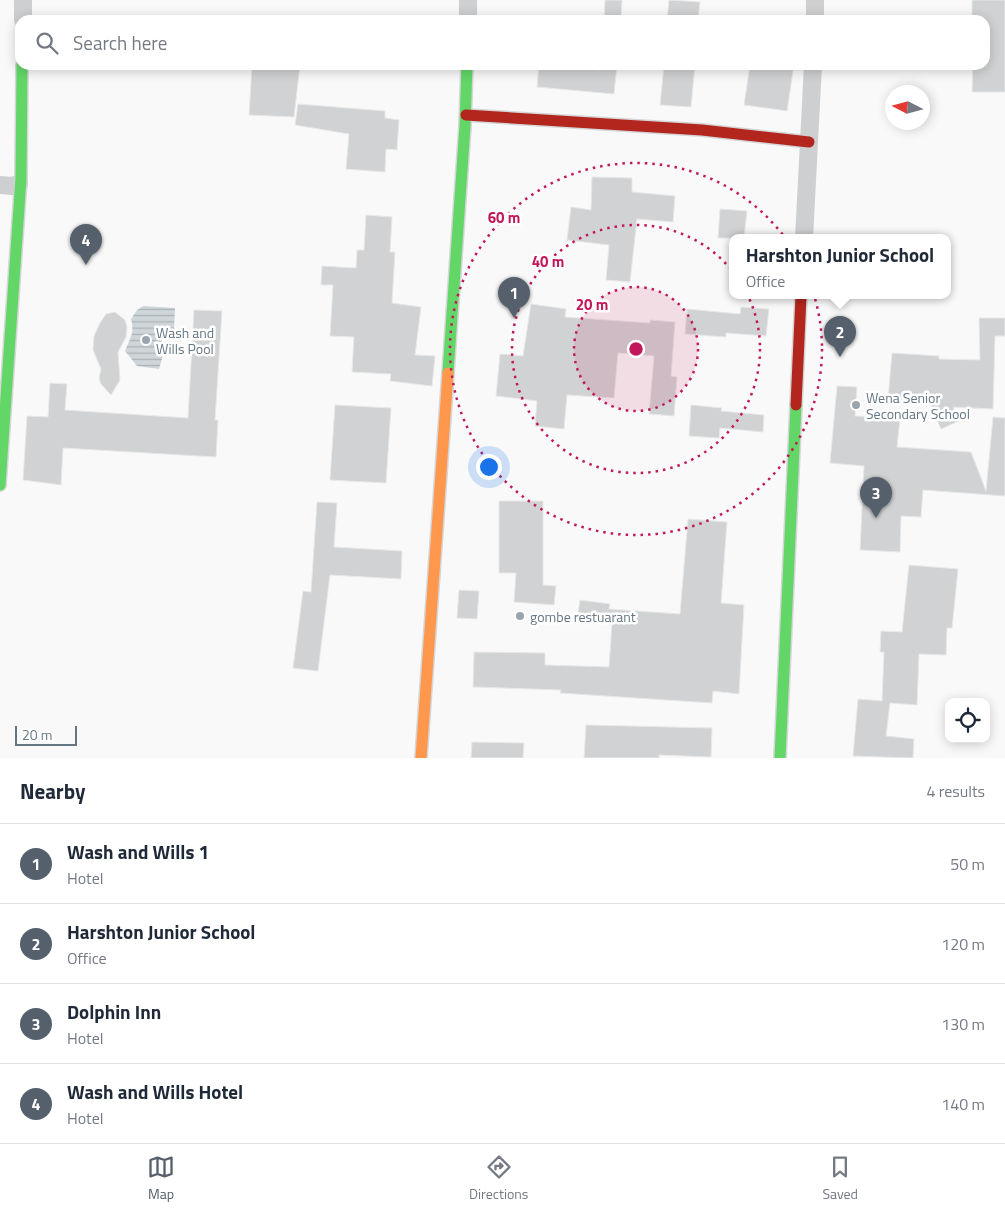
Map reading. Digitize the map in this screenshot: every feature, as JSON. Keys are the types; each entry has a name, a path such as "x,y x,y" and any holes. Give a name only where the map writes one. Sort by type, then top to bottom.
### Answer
{"street":[{"path":"22,15 23,0"},
{"path":"468,0 468,15"},
{"path":"815,0 815,15"},
{"path":"0,485 19,184 22,178 22,70"},
{"path":"421,758 466,115 467,70"},
{"path":"804,234 813,70"},
{"path":"466,115 702,130 809,142"},
{"path":"0,185 12,186 19,184"},
{"path":"780,758 801,299"}],"shaded area":[{"name":"Wash and Wills Pool","path":"143,306 175,308 174,329 162,329 161,337 164,352 159,369 137,366 125,351 132,332 131,319 137,310"}],"building":[{"path":"605,0 622,0 621,15 604,15"},
{"path":"669,0 700,2 699,15 668,15"},
{"path":"972,0 1005,0 1005,92 972,92 973,70 990,70 990,15 972,15"},
{"path":"252,70 299,70 294,117 249,115"},
{"path":"539,70 616,70 614,94 537,87"},
{"path":"664,70 695,70 691,107 660,105"},
{"path":"749,70 793,70 787,111 744,105"},
{"path":"298,104 385,111 385,118 399,120 397,150 386,149 385,172 346,169 349,134 295,125"},
{"path":"592,177 632,178 632,192 675,196 673,222 637,219 630,282 606,280 609,245 567,240 571,207 591,210"},
{"path":"720,209 747,211 744,234 729,234 729,238 718,238"},
{"path":"366,215 392,217 390,252 395,252 392,303 421,307 415,355 435,356 432,386 390,381 391,374 352,372 354,337 330,336 333,285 321,285 322,266 356,268 357,250 364,250"},
{"path":"531,304 566,309 565,317 650,323 650,320 675,322 671,376 677,377 674,416 649,414 654,356 618,353 614,398 567,395 564,429 535,426 537,401 496,396 500,354 523,356"},
{"path":"741,307 769,309 766,336 726,333 726,337 685,334 687,309 740,314"},
{"path":"194,310 222,311 215,420 218,420 216,457 63,448 61,485 23,480 27,416 48,417 50,383 67,384 65,410 188,418"},
{"path":"115,312 125,320 127,327 126,337 118,352 120,380 111,395 101,384 99,378 101,369 93,350 94,336 100,323 106,314"},
{"path":"979,318 1005,318 1005,336 995,336 993,409 953,407 959,421 941,429 930,403 888,399 892,353 939,356 939,359 980,360"},
{"path":"837,386 857,387 855,416 900,418 897,447 971,452 986,491 993,417 1005,418 1005,496 923,490 921,517 901,516 900,552 860,550 864,466 830,463"},
{"path":"335,405 391,408 386,483 330,480"},
{"path":"691,405 722,408 721,411 764,415 763,432 720,428 719,438 689,436"},
{"path":"499,501 543,501 543,585 556,586 554,605 514,602 516,573 499,573"},
{"path":"317,502 337,503 334,547 402,551 401,579 330,575 318,671 293,668 303,591 311,592"},
{"path":"688,519 727,522 721,603 744,605 739,694 713,691 712,703 560,693 561,690 473,687 474,652 545,653 545,665 609,667 612,624 577,620 580,600 610,604 609,609 680,614"},
{"path":"909,565 958,569 952,628 947,628 946,655 919,654 917,705 890,703 886,736 914,739 913,758 853,756 858,699 882,701 884,652 880,652 881,631 902,632"},
{"path":"459,590 479,591 477,619 457,618"},
{"path":"586,725 712,728 711,757 659,755 659,758 584,758"},
{"path":"472,742 524,743 523,758 471,758"}],"traffic: fast":[{"path":"0,485 21,178 22,70"},
{"path":"448,373 465,126 467,70"},
{"path":"780,758 796,405"}],"traffic: slow":[{"path":"421,758 448,373"}],"traffic: jam":[{"path":"466,115 702,130 809,142"},
{"path":"796,405 801,299"}],"place":[{"name":"Wash and Wills Hotel","path":"86,265"},
{"name":"Wash and Wills 1","path":"514,318"},
{"name":"Wash and Wills Pool","path":"146,340"},
{"name":"Harshton Junior School","path":"840,357"},
{"name":"Wena Senior Secondary School","path":"856,405"},
{"name":"Dolphin Inn","path":"876,518"},
{"name":"gombe restuarant","path":"520,616"}]}
